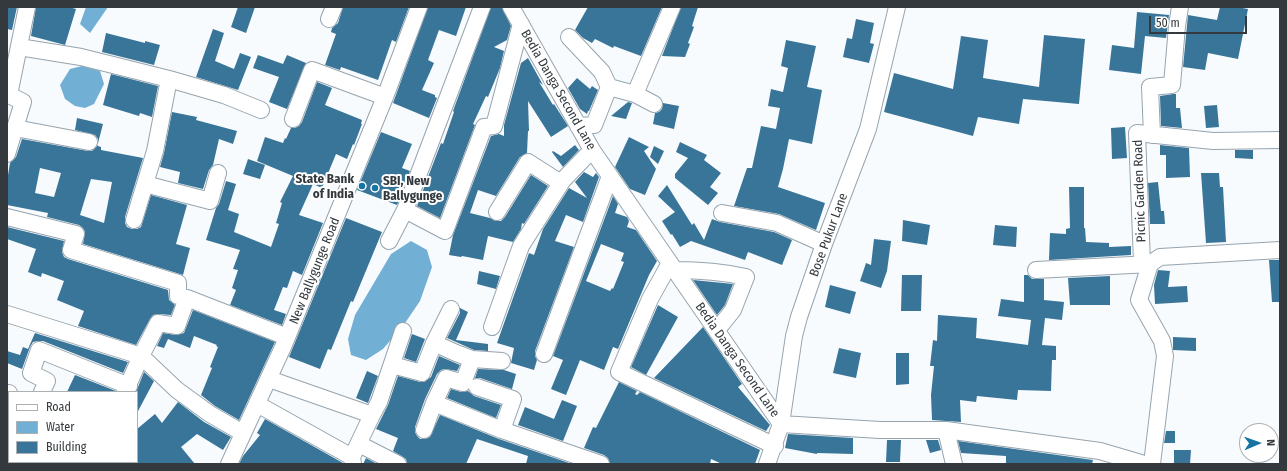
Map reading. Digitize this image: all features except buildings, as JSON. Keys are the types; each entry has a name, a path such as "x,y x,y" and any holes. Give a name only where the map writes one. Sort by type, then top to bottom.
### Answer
{"street":[{"path":"7,154 23,102 9,95 27,7"},
{"name":"New Ballygunge Road","path":"228,464 269,379 287,337 385,97 419,7"},
{"path":"389,241 405,210 482,7"},
{"name":"Bedia Danga Second Lane","path":"511,7 592,150 782,424 880,430 946,430 1100,458 1144,464"},
{"path":"635,94 672,7"},
{"name":"Bose Pukur Lane","path":"767,464 782,424 794,336 799,317 824,244 868,129 897,7"},
{"path":"1152,135 1150,87 1172,85 1180,7"},
{"path":"405,210 445,231 484,126 494,126 520,24"},
{"path":"569,37 602,72 609,88 594,126 578,126"},
{"path":"19,48 81,58 169,79 224,96 262,110"},
{"path":"293,119 312,70 385,97"},
{"path":"134,220 155,151 169,79"},
{"path":"609,88 635,94 654,104"},
{"path":"15,128 88,142"},
{"name":"Picnic Garden Road","path":"1150,264 1142,263 1137,133 1213,141 1280,140"},
{"path":"492,327 521,246 561,183 592,150"},
{"path":"497,212 528,162 561,183"},
{"path":"145,184 210,201 218,173"},
{"path":"544,354 610,176"},
{"path":"722,213 777,223 824,244"},
{"path":"7,217 76,234 71,250 178,282 178,296 187,298 287,337"},
{"path":"1036,270 1150,264 1160,257 1280,250"},
{"path":"1150,264 1139,300 1162,341 1165,356 1152,464"},
{"path":"717,330 733,310 746,277 724,272 672,267 650,299 619,372 775,446"},
{"path":"42,391 47,381 31,373 39,350 127,389 141,356 158,323 176,326 187,298"},
{"path":"392,365 422,373 434,343 451,309"},
{"path":"7,314 141,356 177,390 210,414 243,434"},
{"path":"355,455 379,402 403,331"},
{"path":"434,343 472,359 502,361"},
{"path":"424,430 456,353"},
{"path":"446,378 463,383 472,359"},
{"path":"269,379 372,415"},
{"path":"477,387 513,399 502,430"},
{"path":"434,403 567,458 600,464"},
{"path":"257,404 355,455 398,464"},
{"path":"946,430 954,464"}],"water":[{"path":"86,7 108,7 90,33 80,24"},
{"path":"82,66 100,71 104,84 94,104 85,108 75,106 65,99 60,85 70,69"},
{"path":"411,241 427,250 432,267 420,301 403,326 383,349 366,360 351,355 348,339 355,315 391,254"}],"place":[{"name":"State Bank of India","path":"362,186"},
{"name":"SBI, New Ballygunge","path":"375,188"}]}
